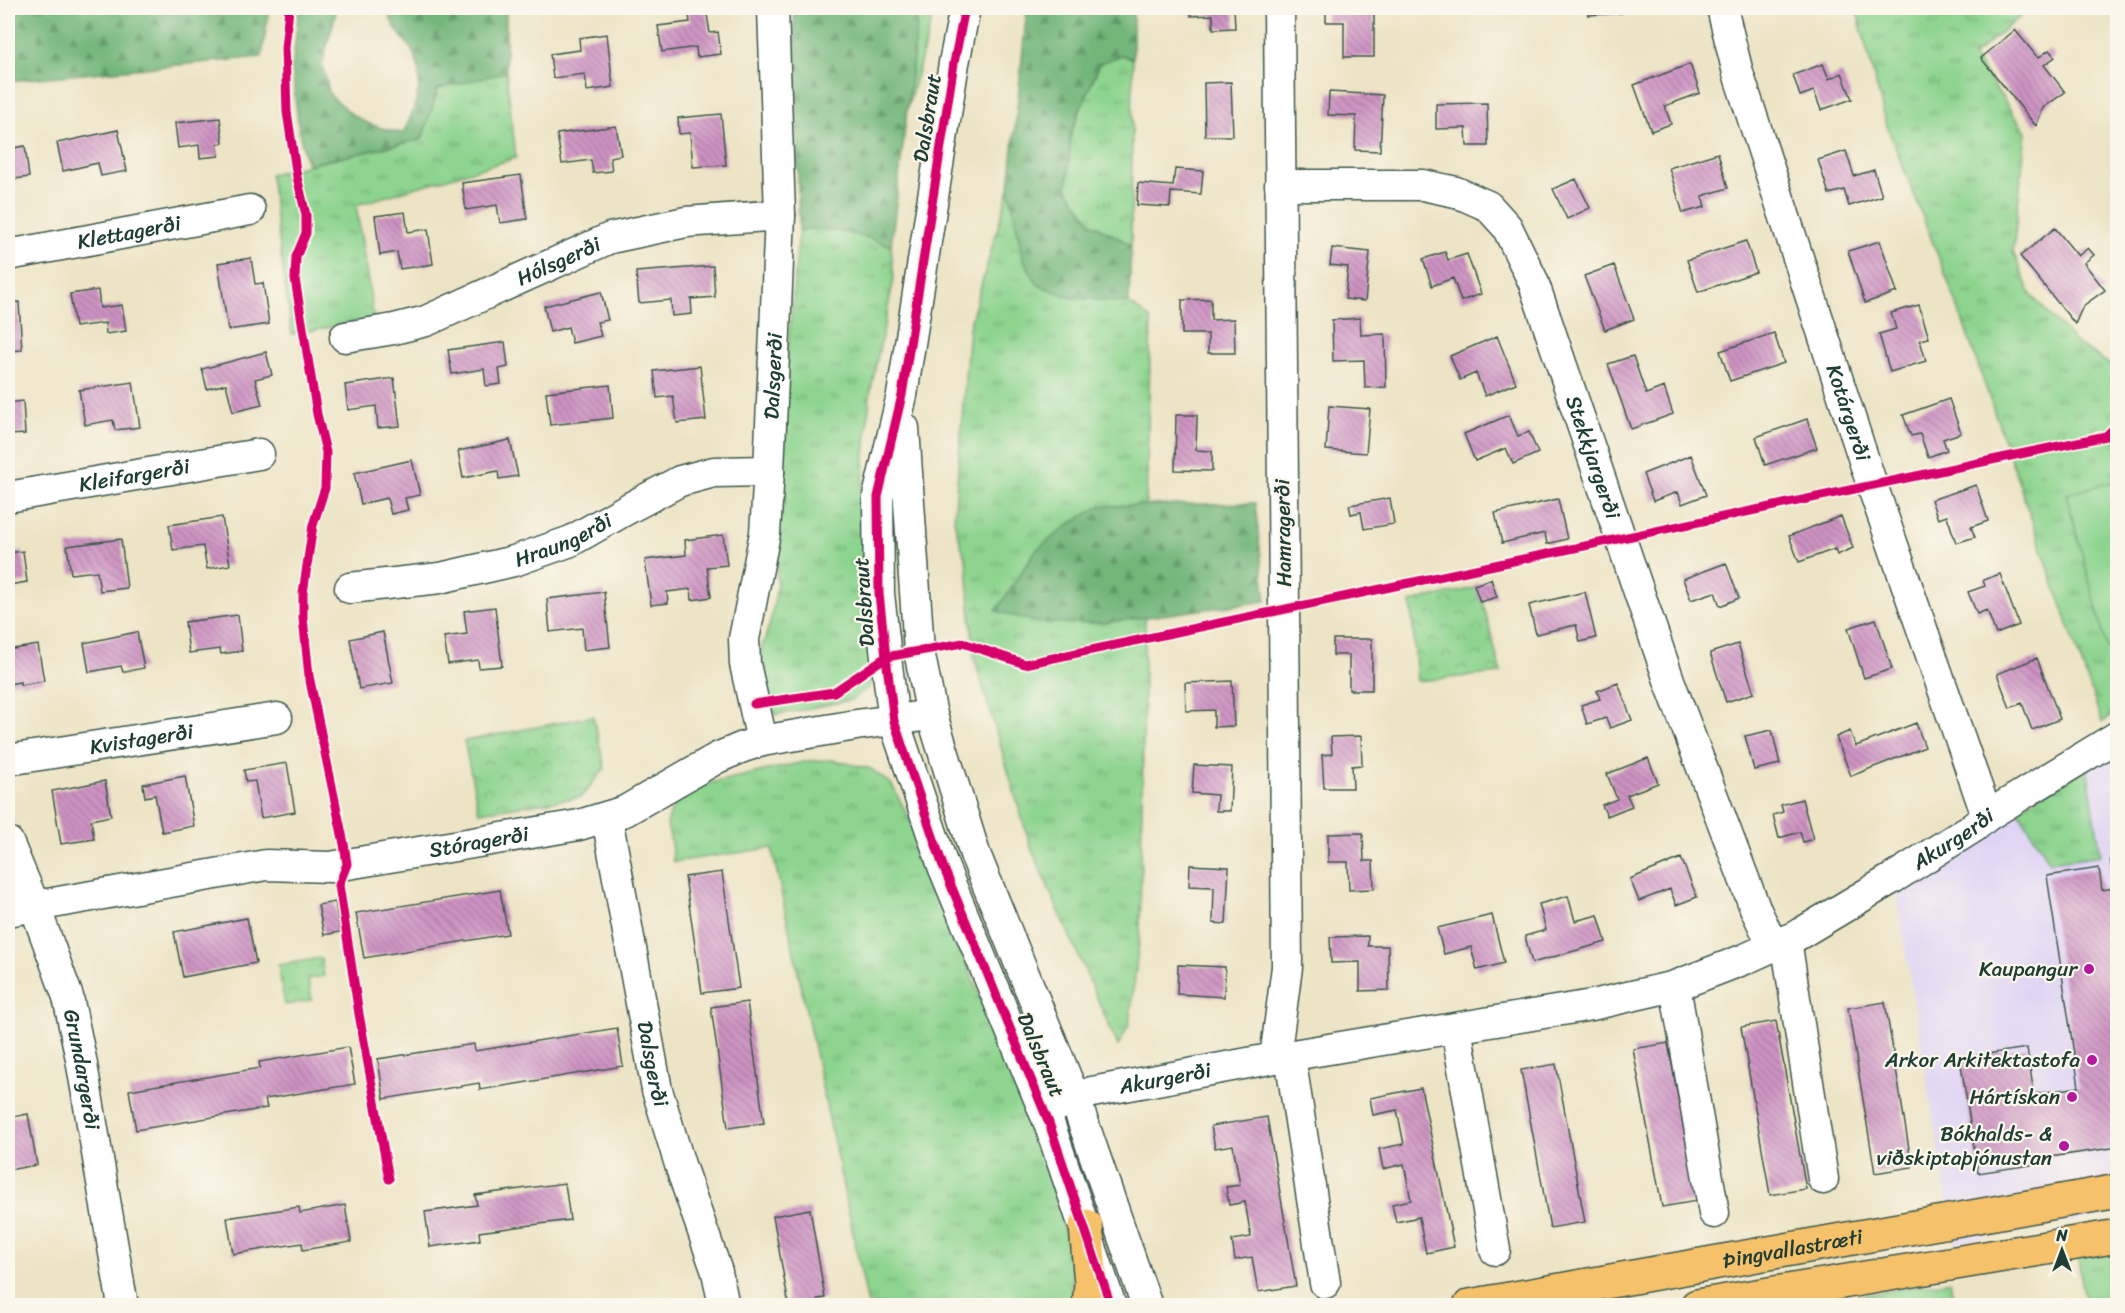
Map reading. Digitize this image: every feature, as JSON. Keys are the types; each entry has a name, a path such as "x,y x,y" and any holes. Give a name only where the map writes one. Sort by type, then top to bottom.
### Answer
{"main road":[{"name":"Þingvallastræti","path":"1470,1305 2118,1191"},
{"path":"1086,1226 1091,1283 1089,1305"},
{"name":"Þingvallastræti","path":"1697,1305 2118,1236"}],"street":[{"name":"Dalsgerði","path":"762,741 745,664 744,639 765,533 769,471 780,215 773,8"},
{"name":"Dalsbraut","path":"965,8 902,395 878,497 879,594 894,721 943,866 1044,1111 1086,1226 1111,1305"},
{"name":"Hamragerði","path":"1279,8 1287,967 1282,1057"},
{"name":"Kotárgerði","path":"1722,8 1738,73 1872,485 1987,816"},
{"name":"Stekkjargerði","path":"1280,185 1423,185 1456,192 1488,206 1507,227 1533,281 1670,683 1755,908 1780,943"},
{"name":"Klettagerði","path":"8,255 250,210"},
{"name":"Hólsgerði","path":"345,337 426,321 610,238 686,222 780,215"},
{"name":"Dalsbraut","path":"902,395 919,651 932,715 975,854 1075,1099 1147,1305"},
{"name":"Kleifargerði","path":"8,497 259,454"},
{"name":"Hraungerði","path":"350,588 440,578 514,561 571,541 680,481 714,472 769,471"},
{"name":"Stóragerði","path":"21,909 266,865 312,867 339,865 579,825 607,818 645,800 717,758 762,741 932,715"},
{"name":"Kvistagerði","path":"8,760 277,718"},
{"name":"Akurgerði","path":"1044,1111 1092,1092 1282,1057 1592,1005 1675,986 1780,943 1893,878 1974,827 1987,816 2118,736"},
{"name":"Dalsgerði","path":"607,818 657,1090 717,1272 724,1305"},
{"name":"Grundargerði","path":"8,842 21,909 70,1008 81,1059 123,1305"},
{"path":"1780,943 1823,1179"},
{"path":"1675,986 1714,1213"},
{"path":"1456,1028 1495,1250"},
{"path":"1282,1057 1325,1283"}],"shaded area":[{"name":"Kaupangur","path":"2117,750 2117,1213 1954,1243 1896,894 2087,767"}],"green space":[{"path":"8,8 269,8 262,57 8,81"},
{"path":"299,8 339,8 322,65 330,95 353,115 387,130 403,133 412,114 419,83 419,72 413,52 394,26 389,8 506,8 506,72 438,89 422,139 307,165 299,132 292,70"},
{"path":"794,8 919,8 891,246 846,232 823,229 799,230"},
{"path":"919,8 935,8 906,114"},
{"path":"1027,8 1133,8 1133,59 1122,55 1100,63 1071,132 1067,188 1091,223 1131,245 1129,303 1069,297 1038,285 1023,259 1009,188"},
{"path":"1856,8 2030,8 1973,56 2026,132 2013,252 2031,295 2075,342 2117,368 2118,713 2102,722 1955,299 1887,126"},
{"path":"1122,55 1133,59 1131,245 1091,223 1067,188 1071,132 1100,63"},
{"path":"506,72 516,158 356,205 374,319 292,334 270,174 421,139 438,89 488,74"},
{"path":"1009,188 1023,259 1069,297 1129,303 1151,319 1146,505 1100,506 1102,623 1145,617 1140,934 1129,1025 1118,1046 1031,848 974,657 967,564 954,521 969,328"},
{"path":"817,228 860,235 891,246 894,278 870,394 861,505 874,672 868,688 851,700 776,715 762,688 759,671 761,650 771,620 777,584 777,468 799,230"},
{"path":"2117,481 2117,645 2107,648 2066,494"},
{"path":"1255,503 1266,601 1102,623 1040,623 996,611 1036,550 1071,523 1100,506"},
{"path":"1479,587 1501,673 1417,681 1411,602"},
{"path":"593,716 605,768 581,797 479,812 464,741"},
{"path":"833,760 871,769 892,785 910,820 1049,1170 1072,1263 1074,1305 868,1305 772,848 673,862 667,824 674,803 707,784 808,761"},
{"path":"2087,767 2101,855 2050,862 2017,809"},
{"path":"321,958 324,976 308,979 312,1000 285,1005 278,965"},
{"path":"2117,1247 2117,1305 2086,1305 2077,1254"},
{"path":"1950,1281 1954,1305 1859,1305 1857,1296"}],"building":[{"path":"706,8 710,33 718,32 721,54 697,57 696,47 662,52 658,26 690,22 688,9"},
{"path":"1191,8 1234,8 1235,28 1213,29 1213,15 1191,16"},
{"path":"1326,8 1374,8 1374,57 1344,57 1344,22 1326,22"},
{"path":"1588,8 1622,8 1622,13 1588,15"},
{"path":"2015,30 2038,58 2049,50 2055,57 2044,65 2065,92 2043,108 2036,126 1981,58"},
{"path":"607,34 613,87 587,91 585,74 553,78 550,54 580,50 579,38"},
{"path":"1690,64 1700,93 1665,106 1671,124 1651,131 1634,85"},
{"path":"1823,64 1829,79 1842,73 1852,99 1821,110 1814,91 1800,96 1793,75"},
{"path":"1231,82 1233,136 1205,136 1204,83"},
{"path":"1329,92 1383,95 1380,151 1355,150 1356,116 1328,115"},
{"path":"1487,103 1488,146 1467,146 1466,128 1436,129 1436,104"},
{"path":"721,114 726,165 693,167 690,133 679,134 678,118"},
{"path":"220,118 223,143 217,144 219,156 200,158 199,145 178,148 175,123"},
{"path":"616,126 621,155 610,157 612,171 593,173 591,160 562,164 557,134"},
{"path":"118,130 127,171 101,176 98,163 63,171 57,143"},
{"path":"25,146 29,177 8,180 8,149"},
{"path":"1846,151 1854,176 1874,170 1882,196 1849,206 1844,190 1829,194 1818,160"},
{"path":"1718,153 1728,188 1702,196 1705,207 1683,213 1669,168"},
{"path":"1175,169 1203,171 1201,194 1171,192 1170,207 1137,205 1138,183 1173,186"},
{"path":"521,175 527,219 500,223 497,205 466,210 462,183"},
{"path":"1576,179 1590,208 1567,219 1553,189"},
{"path":"8,182 14,217 8,218"},
{"path":"405,212 408,232 428,229 433,264 400,269 397,252 380,255 375,216"},
{"path":"2055,228 2078,256 2088,248 2094,255 2084,263 2105,290 2083,306 2075,324 2020,256"},
{"path":"1746,241 1756,272 1698,292 1687,260"},
{"path":"1880,241 1897,292 1865,303 1848,251"},
{"path":"1332,248 1370,252 1365,301 1345,299 1348,267 1330,265"},
{"path":"1445,252 1448,260 1467,254 1481,294 1461,301 1453,278 1432,286 1423,259"},
{"path":"251,258 255,284 263,283 269,324 228,330 218,263"},
{"path":"1614,265 1634,319 1605,330 1584,276"},
{"path":"713,266 715,297 691,299 692,314 672,316 671,300 639,303 636,272"},
{"path":"98,290 100,308 122,305 126,331 106,334 105,323 75,327 70,294"},
{"path":"601,292 608,320 597,322 601,336 572,343 568,327 550,332 544,306"},
{"path":"1211,299 1211,320 1234,319 1235,353 1208,353 1208,334 1182,334 1182,300"},
{"path":"19,302 22,350 8,351 8,303"},
{"path":"1919,305 1929,338 1920,340 1926,361 1890,372 1879,334 1896,329 1891,313"},
{"path":"1360,318 1361,335 1385,334 1386,387 1365,388 1364,360 1333,361 1332,320"},
{"path":"1774,333 1784,363 1730,381 1720,351"},
{"path":"1497,336 1516,383 1485,396 1476,373 1460,380 1450,356"},
{"path":"505,342 508,367 499,369 501,384 486,386 484,369 452,374 448,350"},
{"path":"266,352 272,375 255,379 262,405 233,412 226,384 207,389 202,369"},
{"path":"1633,356 1646,394 1664,387 1673,414 1631,429 1608,364"},
{"path":"700,366 706,420 677,423 673,396 657,398 654,371"},
{"path":"394,378 400,426 378,428 376,406 348,410 345,385"},
{"path":"133,382 140,427 115,430 113,420 85,425 79,390"},
{"path":"610,385 613,418 550,425 546,392"},
{"path":"1949,399 1961,433 1943,439 1947,450 1928,457 1920,434 1911,436 1903,415"},
{"path":"23,401 25,434 8,435 8,403"},
{"path":"1329,406 1370,409 1366,453 1326,450"},
{"path":"1176,415 1197,415 1196,450 1212,451 1212,471 1175,470"},
{"path":"1509,415 1518,436 1529,432 1538,453 1513,464 1506,448 1475,461 1464,434"},
{"path":"1807,419 1817,448 1765,465 1756,437"},
{"path":"510,440 518,476 499,479 498,471 463,478 458,451"},
{"path":"1691,455 1706,495 1682,504 1678,492 1653,501 1643,474"},
{"path":"412,460 420,495 405,498 408,510 391,514 387,498 361,504 354,473"},
{"path":"1976,485 1988,521 1971,527 1975,537 1956,543 1947,516 1938,519 1931,500"},
{"path":"1390,498 1394,524 1364,529 1361,512 1351,514 1349,505"},
{"path":"1558,499 1567,539 1547,544 1545,533 1502,543 1495,513"},
{"path":"1841,516 1853,548 1837,555 1835,549 1799,562 1789,536"},
{"path":"222,517 230,565 207,569 203,546 173,550 169,525"},
{"path":"723,535 727,565 707,567 711,597 692,600 691,589 667,592 668,603 651,605 645,560 686,555 685,540"},
{"path":"121,539 127,588 100,591 97,571 71,574 67,546"},
{"path":"23,551 27,582 8,585 8,553"},
{"path":"1726,563 1739,598 1720,606 1715,592 1691,600 1683,579"},
{"path":"2000,574 2019,625 1996,634 1987,610 1977,614 1968,592 1985,586 1983,580"},
{"path":"1491,579 1497,597 1480,602 1474,585"},
{"path":"604,592 610,647 584,650 582,628 550,632 547,599"},
{"path":"1585,592 1596,638 1580,642 1576,625 1536,634 1529,605"},
{"path":"495,607 502,666 479,668 478,660 448,664 444,637 467,634 464,611"},
{"path":"238,615 242,651 221,654 220,649 189,653 185,622"},
{"path":"1876,619 1892,669 1864,678 1848,628"},
{"path":"137,632 144,668 123,672 121,666 89,672 84,643"},
{"path":"383,632 393,683 359,689 350,639"},
{"path":"1333,639 1372,639 1372,690 1349,690 1349,655 1333,655"},
{"path":"1738,644 1754,693 1726,702 1710,653"},
{"path":"38,645 44,681 20,685 20,682 8,684 8,650"},
{"path":"2037,658 2060,719 2032,730 2022,703 2010,708 1997,674"},
{"path":"1232,681 1234,726 1214,727 1214,710 1186,711 1185,683"},
{"path":"1618,683 1632,720 1610,728 1606,718 1587,724 1581,705 1600,699 1597,691"},
{"path":"1916,723 1925,747 1851,776 1836,737 1850,731 1856,746"},
{"path":"1772,730 1780,764 1754,770 1745,736"},
{"path":"1361,736 1362,765 1352,766 1353,788 1324,788 1322,755 1332,754 1331,737"},
{"path":"1648,758 1658,783 1627,795 1632,806 1607,816 1602,805 1617,799 1607,774"},
{"path":"287,763 295,812 261,818 255,781 246,782 244,770"},
{"path":"1194,765 1232,767 1230,811 1216,811 1217,795 1192,793"},
{"path":"185,776 194,826 162,832 155,795 145,797 143,784"},
{"path":"105,781 111,816 91,820 94,839 61,844 52,791"},
{"path":"1802,799 1813,839 1803,842 1800,832 1779,838 1773,815 1783,812 1781,805"},
{"path":"1363,833 1364,861 1373,861 1374,889 1349,890 1348,862 1328,862 1328,834"},
{"name":"Kaupangur","path":"2118,856 2118,1147 2037,1159 2038,1164 1978,1173 1960,1058 2027,1048 2034,1094 2079,1087 2047,876 2099,868 2102,890 2115,888 2110,858"},
{"path":"1681,858 1697,897 1676,905 1670,889 1639,901 1630,879"},
{"path":"1190,865 1229,867 1226,924 1213,923 1214,887 1189,886"},
{"path":"722,872 739,988 702,993 685,877"},
{"path":"500,890 508,934 364,958 356,913"},
{"path":"1568,896 1575,921 1598,915 1606,942 1532,963 1525,936 1546,930 1539,904"},
{"path":"335,902 340,932 324,935 318,905"},
{"path":"1492,915 1504,963 1477,970 1471,947 1444,954 1437,928"},
{"path":"247,918 256,963 183,977 174,932"},
{"path":"1368,936 1368,946 1388,946 1389,990 1360,991 1360,962 1331,963 1330,937"},
{"path":"1178,965 1225,967 1224,997 1177,994"},
{"path":"747,1002 764,1123 728,1128 711,1007"},
{"path":"1885,1002 1912,1167 1875,1173 1848,1008"},
{"path":"1776,1021 1806,1189 1770,1195 1741,1027"},
{"path":"617,1028 623,1066 480,1090 479,1083 384,1099 378,1059 474,1044 475,1051"},
{"path":"1668,1043 1697,1201 1662,1207 1633,1049"},
{"path":"348,1047 355,1084 265,1099 267,1108 136,1130 129,1090 260,1068 259,1062"},
{"path":"1556,1064 1585,1222 1550,1228 1521,1070"},
{"path":"1421,1088 1454,1247 1426,1253 1419,1217 1396,1222 1392,1204 1411,1200 1404,1164 1383,1169 1379,1149 1404,1144 1397,1110 1373,1115 1370,1098"},
{"path":"28,1114 37,1165 8,1170 8,1118"},
{"path":"1267,1117 1296,1286 1258,1292 1252,1257 1235,1260 1232,1240 1251,1237 1245,1202 1229,1205 1226,1187 1240,1185 1233,1145 1215,1148 1211,1126"},
{"path":"565,1183 570,1220 479,1232 480,1240 430,1247 425,1212 477,1205 475,1195"},
{"path":"345,1205 351,1242 303,1250 302,1243 233,1254 227,1218 299,1207 300,1213"},
{"path":"810,1209 825,1298 817,1299 818,1306 789,1306 773,1216"}],"cycle path":[{"path":"289,8 285,48 287,112 297,177 306,215 306,233 296,257 295,279 317,414 326,452 325,488 313,525 303,593 303,618 309,676 344,844 347,864 339,885 359,1014 389,1179"},
{"path":"965,8 954,63 902,395 878,497 879,594 886,657 894,721 943,866 1049,1123 1111,1306"},
{"path":"754,704 834,692 886,657 963,643 1025,664 2106,436 2118,424"}],"place":[{"name":"Kaupangur","path":"2089,969"},
{"name":"Arkor Arkitektastofa","path":"2092,1060"},
{"name":"Hártískan","path":"2072,1097"},
{"name":"Bókhalds- & viðskiptaþjónustan","path":"2064,1146"}]}
